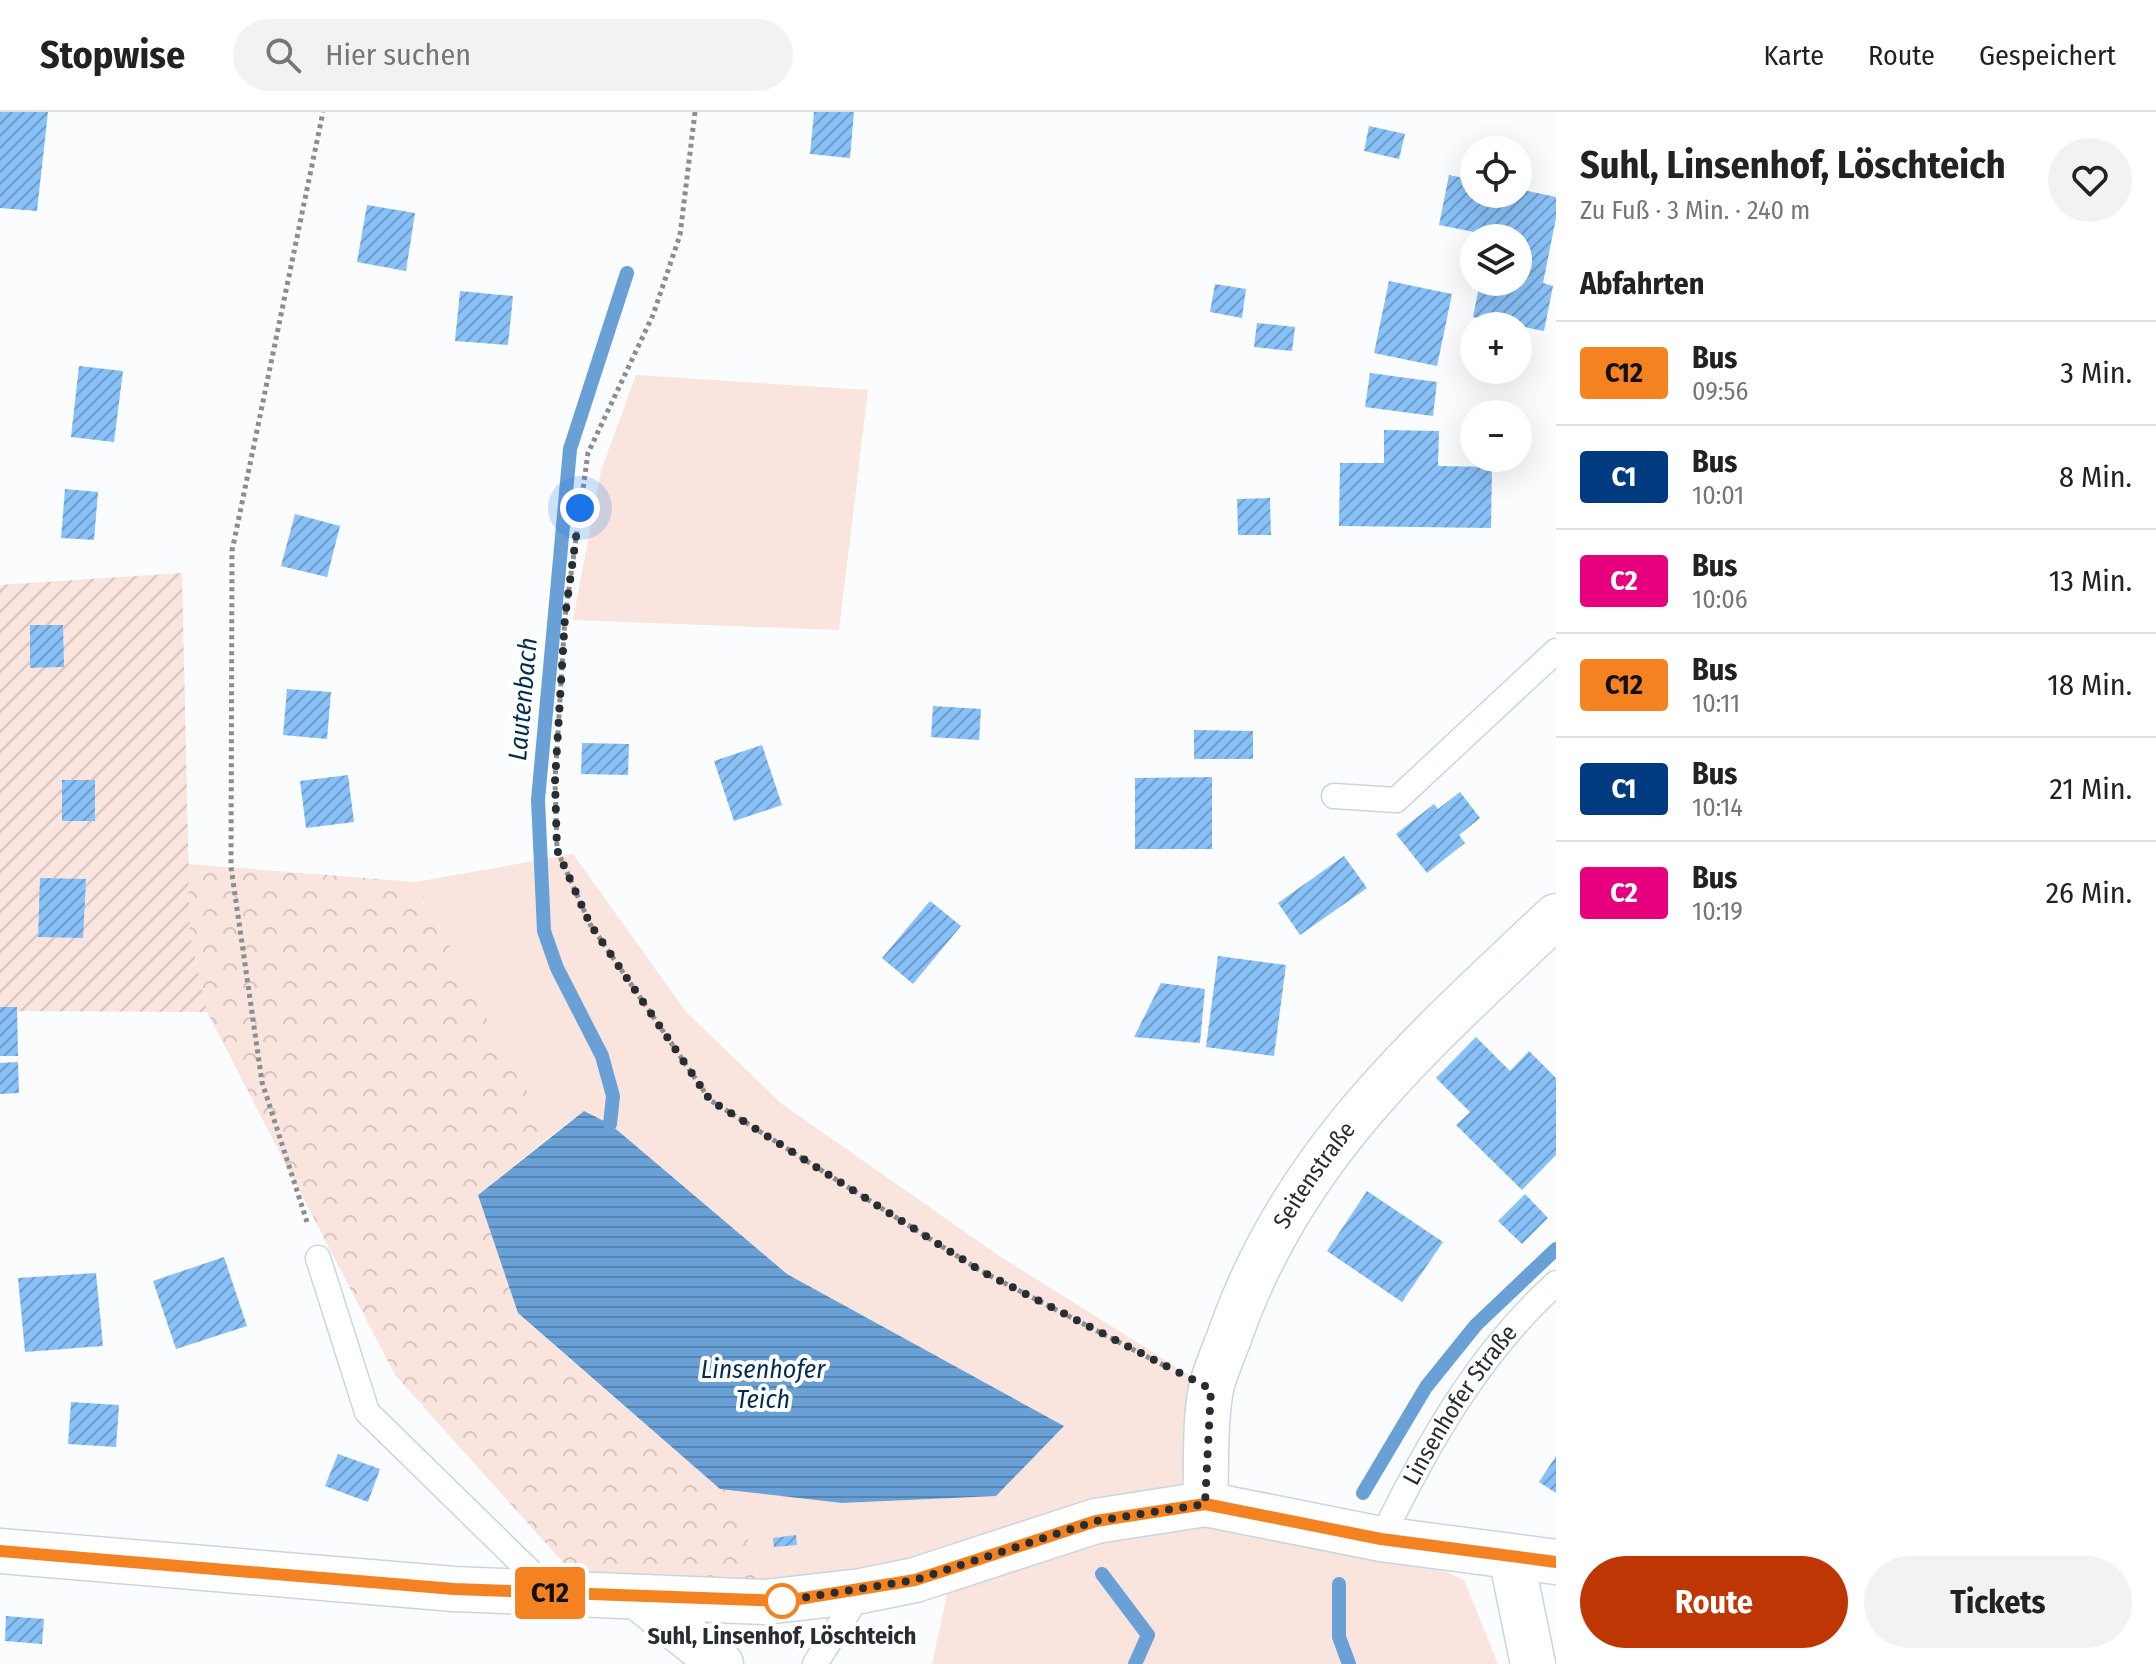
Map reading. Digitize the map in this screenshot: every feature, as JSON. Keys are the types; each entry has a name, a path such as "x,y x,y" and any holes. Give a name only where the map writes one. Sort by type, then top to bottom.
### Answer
{"street":[{"name":"Seitenstraße","path":"1205,1504 1211,1389 1260,1262 1309,1175 1355,1114 1556,916"},
{"path":"0,1551 454,1589 765,1602 861,1591 952,1570 1096,1521 1205,1504 1381,1539 1556,1562"},
{"path":"1511,1557 1533,1664"},
{"path":"639,1598 721,1664"}],"lane":[{"path":"1334,796 1396,800 1556,651"},
{"path":"318,1258 367,1412 552,1593"},
{"name":"Linsenhofer Straße","path":"1381,1539 1419,1462 1468,1383 1520,1316 1556,1283"},
{"path":"815,1664 861,1591"}],"path":[{"path":"318,1258 262,1082 231,851 232,551 323,112"},
{"path":"695,112 680,235 653,315 588,453 565,617 555,781 557,850 590,924 710,1100 981,1271 1211,1389"}],"green space":[{"path":"636,375 868,390 839,630 573,620 601,471"},
{"path":"182,573 190,934 207,1012 0,1011 0,585"},
{"path":"573,854 686,1012 782,1104 995,1253 1211,1389 1205,1504 1381,1539 1464,1580 1498,1664 932,1664 952,1571 765,1602 734,1489 842,1503 995,1496 1064,1426 787,1274 610,1124 584,1111 553,1134 510,1063 416,882"},
{"path":"188,864 416,882 510,1063 553,1134 478,1195 518,1313 720,1489 734,1489 765,1602 577,1578 395,1375 207,1012 190,934"}],"water":[{"name":"Linsenhofer Teich","path":"584,1111 610,1124 787,1274 1064,1426 996,1496 842,1503 720,1489 518,1313 478,1195"}],"building":[{"path":"0,112 48,112 37,211 0,208"},
{"path":"814,112 854,112 850,158 810,154"},
{"path":"1369,126 1405,134 1399,159 1364,151"},
{"path":"1449,175 1460,177 1460,208 1532,208 1532,192 1556,197 1556,218 1543,283 1553,286 1544,331 1532,329 1532,312 1474,312 1477,296 1532,296 1532,224 1460,224 1460,229 1439,225"},
{"path":"367,205 415,213 406,271 357,262"},
{"path":"1389,281 1452,294 1437,366 1374,353"},
{"path":"1215,284 1246,289 1242,318 1210,312"},
{"path":"460,291 513,296 508,345 455,341"},
{"path":"1257,323 1295,327 1292,351 1254,347"},
{"path":"79,366 123,371 114,442 71,437"},
{"path":"1370,373 1437,382 1433,416 1365,407"},
{"path":"1384,430 1439,431 1438,466 1460,466 1460,472 1492,472 1491,528 1339,526 1340,463 1384,463"},
{"path":"65,489 98,492 94,540 61,538"},
{"path":"1270,498 1271,535 1238,535 1237,499"},
{"path":"295,514 340,526 327,577 281,566"},
{"path":"30,625 63,625 64,667 30,668"},
{"path":"287,689 331,692 327,739 283,735"},
{"path":"933,706 981,709 979,740 931,737"},
{"path":"1194,730 1253,731 1253,759 1194,759"},
{"path":"582,743 629,744 628,775 581,774"},
{"path":"762,745 782,805 734,821 714,761"},
{"path":"348,775 354,822 306,828 300,781"},
{"path":"1212,777 1212,849 1135,849 1135,778"},
{"path":"62,780 95,780 95,821 62,821"},
{"path":"1460,792 1480,818 1459,835 1465,843 1427,873 1396,834 1434,804 1438,809"},
{"path":"1344,856 1367,888 1300,935 1278,903"},
{"path":"40,878 86,879 83,938 38,937"},
{"path":"930,901 961,926 913,984 882,958"},
{"path":"1218,956 1286,965 1274,1056 1206,1047"},
{"path":"1161,983 1205,989 1200,1043 1134,1037"},
{"path":"0,1007 17,1007 18,1056 0,1056"},
{"path":"1476,1037 1510,1071 1529,1051 1556,1078 1556,1155 1522,1190 1456,1125 1470,1112 1436,1078"},
{"path":"18,1062 19,1093 0,1094 0,1063"},
{"path":"1367,1191 1443,1242 1402,1302 1327,1251"},
{"path":"1525,1194 1548,1218 1522,1244 1498,1221"},
{"path":"224,1257 247,1326 176,1349 153,1281"},
{"path":"96,1273 103,1346 25,1352 18,1278"},
{"path":"71,1402 119,1405 116,1447 68,1444"},
{"path":"338,1454 380,1469 368,1502 325,1486"},
{"path":"1556,1456 1556,1493 1539,1482"},
{"path":"796,1535 797,1545 774,1547 773,1538"},
{"path":"6,1616 44,1619 42,1644 5,1641"}],"waterway":[{"name":"Lautenbach","path":"610,1124 613,1096 602,1056 557,968 544,931 538,800 570,449 627,273"},
{"path":"1363,1493 1426,1387 1476,1325 1556,1249"},
{"name":"Lautenbach","path":"1102,1574 1148,1635 1135,1664"},
{"path":"1339,1584 1339,1637 1349,1664"}],"bus line":[{"name":"C12","path":"0,1551 454,1589 765,1602 861,1591 915,1580 1096,1521 1205,1504 1381,1539 1556,1562"}],"place":[{"name":"Suhl, Linsenhof, Löschteich","path":"782,1601"}],"route":[{"path":"580,508 565,617 555,781 557,850 590,924 710,1100 981,1271 1211,1389 1205,1504 1096,1521 915,1580 861,1591 782,1601"}]}
